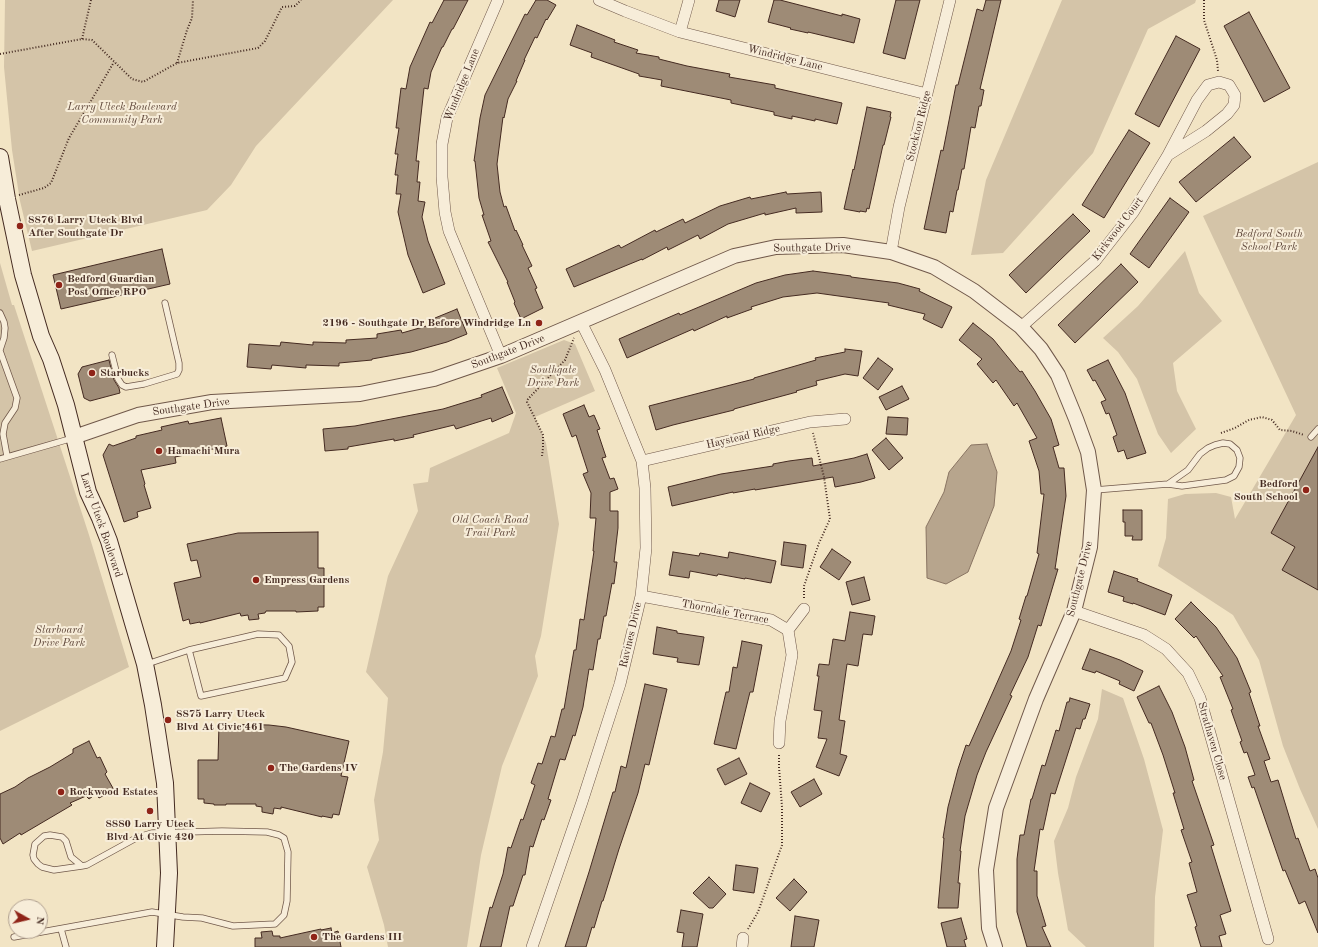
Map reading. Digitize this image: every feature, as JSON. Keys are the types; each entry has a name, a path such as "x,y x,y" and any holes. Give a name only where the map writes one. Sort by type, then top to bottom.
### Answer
{"main road":[{"name":"Larry Uteck Boulevard","path":"0,157 23,275 41,336 51,359 66,405 88,492 109,541 145,664 160,746 165,783 169,873 165,947"}],"street":[{"name":"Windridge Lane","path":"498,0 447,118 442,144 442,177 445,212 449,231 501,356"},
{"name":"Windridge Lane","path":"599,0 680,32 927,94"},
{"path":"680,32 689,0"},
{"name":"Stockton Ridge","path":"891,252 899,207 950,0"},
{"name":"Kirkwood Court","path":"1021,327 1095,261 1134,211 1168,155 1197,100 1208,85 1219,82 1229,85 1235,95 1234,105 1227,114 1206,131 1168,155"},
{"name":"Southgate Drive","path":"74,438 138,415 212,402 360,394 434,379 501,356 734,256 776,247 842,245 891,252 934,267 974,291 1021,327 1041,350 1058,375 1076,419 1088,452 1094,490 1090,547 1074,611 1036,699 996,808 986,870 988,928 994,947"},
{"name":"Ravines Drive","path":"532,947 582,802 620,684 641,596 646,548 645,488 642,461 605,370 581,322"},
{"name":"Haystead Ridge","path":"642,461 810,422 845,419"},
{"name":"Thorndale Terrace","path":"641,596 771,620 788,630"},
{"path":"779,744 780,721 792,655 788,630 804,609"},
{"name":"Strathaven Close","path":"1074,611 1144,635 1166,649 1188,673 1202,704 1268,939"}],"lane":[{"path":"112,355 118,378 122,385 126,387 144,384 177,374 179,370 179,363 164,303"},
{"path":"0,313 5,328 4,338 0,350 17,398 15,408 5,423 3,434 7,456"},
{"path":"1311,437 1318,429"},
{"path":"0,459 74,438"},
{"path":"1094,490 1168,484 1182,486 1226,480 1234,476 1239,468 1240,458 1237,450 1230,444 1223,443 1208,448 1200,454 1188,470 1168,484"},
{"path":"145,664 189,650 258,634 279,635 289,646 292,662 285,678 201,696 189,650"},
{"path":"48,931 152,912 183,917 202,918 233,926 275,924 284,915 286,908 288,858 286,844 284,838 267,832 222,831 152,833 138,837 87,865 82,866 54,870 42,867 34,859 33,850 35,844 44,836 56,835 62,837 69,846 71,857 82,866"},
{"path":"61,929 66,947"}],"path":[{"path":"82,39 91,0"},
{"path":"177,63 192,18 193,0"},
{"path":"0,54 82,39 92,40 132,79 144,82 177,63 258,48 265,41 282,6 295,6 301,0"},
{"path":"1204,0 1204,20 1217,60 1219,82"},
{"path":"7,199 44,188 51,183 69,138 114,62"},
{"path":"542,456 544,448 542,435 527,402 528,399 566,360 581,322"},
{"path":"1221,433 1235,428 1249,420 1262,417 1272,420 1280,430 1292,431 1311,437"},
{"path":"804,609 804,586 819,543 830,519 824,477 810,422"},
{"path":"743,942 758,912 782,845 779,744"}],"green space":[{"name":"Larry Uteck Boulevard Community Park","path":"5,0 393,0 256,146 231,185 207,210 32,251 20,201 12,150 4,67"},
{"path":"1062,0 1196,0 1195,3 1148,29 1093,153 1003,253 971,255 986,180"},
{"name":"Bedford South School Park","path":"1318,162 1318,829 1283,746 1259,660 1233,615 1158,566 1166,538 1168,499 1185,494 1216,493 1231,497 1235,519 1296,415 1203,216"},
{"path":"1185,251 1199,293 1222,321 1173,363 1177,391 1196,429 1171,453 1158,434 1137,379 1118,352 1103,338 1138,306"},
{"name":"Starboard Drive Park","path":"0,263 12,305 14,305 89,535 129,667 0,731"},
{"name":"Old Coach Road Trail Park","path":"564,340 575,344 595,391 535,417 546,443 559,524 541,636 535,656 538,676 502,766 481,855 467,947 388,947 384,925 367,867 379,840 374,800 383,752 388,698 366,672 388,576 418,511 413,484 428,482 430,468 509,433 516,413 497,368"},
{"path":"1102,689 1123,698 1144,759 1163,830 1155,897 1154,947 1086,947 1068,930 1054,841 1068,808 1076,777 1098,719"}],"shaded area":[{"path":"987,444 997,472 994,506 968,572 946,584 927,578 926,527 944,492 949,472 971,445"}],"building":[{"path":"444,0 468,0 442,47 431,72 428,89 424,88 416,161 419,161 417,182 420,182 418,201 425,202 422,217 428,241 445,284 423,293 408,255 398,212 401,194 396,194 398,175 395,175 398,154 395,154 399,128 396,128 401,88 406,89 410,67 430,22 432,23"},
{"path":"536,0 547,0 556,5 547,20 546,19 537,38 535,37 508,99 504,118 503,117 497,164 500,192 504,207 506,206 515,231 516,230 532,266 528,268 537,288 535,289 543,308 521,319 514,303 515,302 508,282 488,242 491,241 482,215 484,215 479,198 474,161 485,95 525,14 527,15"},
{"path":"719,0 740,0 735,17 716,11"},
{"path":"774,0 780,0 842,16 842,14 860,19 854,43 790,29 791,28 768,22"},
{"path":"896,0 920,0 905,59 883,53"},
{"path":"986,0 1001,0 980,89 984,90 981,106 979,106 975,128 971,127 964,169 962,169 953,212 950,211 946,233 924,229 941,150 943,151 956,85 958,85 977,9 983,11"},
{"path":"1249,12 1290,88 1264,102 1224,26"},
{"path":"577,25 615,40 614,42 638,50 636,53 659,57 659,59 687,66 730,74 729,77 775,85 775,88 842,103 837,124 792,116 792,119 774,115 774,112 731,103 731,100 661,86 662,80 639,76 639,74 591,57 592,53 570,45"},
{"path":"1176,36 1200,49 1159,127 1135,114"},
{"path":"867,107 891,112 891,117 883,145 869,209 867,208 866,212 860,212 844,209"},
{"path":"1129,130 1150,143 1104,218 1082,205"},
{"path":"1234,137 1251,157 1196,202 1179,182"},
{"path":"786,192 787,194 821,192 822,212 796,213 796,208 765,215 765,213 728,224 700,239 698,235 668,250 667,247 642,260 574,287 566,269 619,245 621,248 655,230 656,232 683,219 685,223 720,206 750,197 751,199"},
{"path":"1170,198 1189,212 1149,268 1130,254"},
{"path":"1073,214 1090,231 1026,293 1009,275"},
{"path":"162,249 170,284 61,309 53,275"},
{"path":"1121,264 1138,282 1075,343 1058,325"},
{"path":"813,271 898,283 920,289 919,291 952,307 942,328 923,319 925,314 888,305 889,303 817,293 783,297 751,307 752,309 727,318 727,316 694,331 693,329 627,358 619,339 679,313 680,315 756,283 785,275"},
{"path":"457,309 467,334 447,342 411,352 372,360 339,363 339,366 306,365 306,368 272,365 271,369 247,367 249,344 280,346 281,342 313,345 313,342 346,343 346,340 377,338 377,334 401,330 402,333 437,323 435,318"},
{"path":"973,323 993,339 1020,372 1022,371 1051,419 1059,445 1053,447 1059,468 1064,468 1066,496 1055,569 1058,569 1041,626 1038,625 1028,657 986,752 977,775 965,816 960,851 958,908 938,908 943,838 948,807 966,745 969,746 1011,651 1021,620 1019,619 1039,554 1037,553 1044,494 1041,494 1039,471 1029,441 1037,438 1017,403 1014,406 996,380 993,383 977,364 982,359 959,340"},
{"path":"845,349 862,351 858,376 845,374 816,381 817,385 796,391 797,392 656,430 649,406 754,379 816,360 815,358 845,352"},
{"path":"878,358 893,369 878,390 863,378"},
{"path":"109,360 114,380 120,393 90,401 84,398 78,374 82,367"},
{"path":"1108,360 1125,393 1146,453 1127,459 1124,450 1118,452 1113,437 1117,435 1109,413 1106,414 1101,402 1106,400 1095,380 1093,381 1087,370"},
{"path":"902,386 909,399 886,410 879,397"},
{"path":"502,387 513,413 492,422 491,418 456,429 454,425 413,435 414,437 348,447 348,449 325,451 323,429 355,426 443,409 482,397 481,395"},
{"path":"584,405 589,417 594,415 600,429 597,430 606,457 602,458 610,479 614,478 618,489 610,492 610,511 618,511 618,528 614,562 617,562 614,584 612,583 606,616 604,616 600,639 598,639 593,670 589,669 583,707 575,736 573,735 565,760 560,759 548,799 551,800 544,820 542,819 533,847 530,846 525,875 523,875 513,906 510,906 501,947 480,947 490,907 492,908 503,874 508,847 511,848 521,819 523,820 535,785 531,783 538,763 542,764 551,736 555,737 562,709 564,709 574,650 576,650 580,619 584,620 594,551 596,518 590,518 591,493 583,474 588,472 576,435 572,437 563,414"},
{"path":"888,417 908,418 907,435 886,434"},
{"path":"221,418 227,446 175,457 176,463 141,470 151,508 137,512 138,517 124,522 103,455 109,444 113,446 136,438 136,436 162,430 161,427 188,421 189,424"},
{"path":"886,438 903,458 889,470 872,450"},
{"name":"Bedford South School","path":"1318,447 1318,590 1282,570 1295,547 1271,533"},
{"path":"867,454 875,478 861,482 835,487 833,477 755,490 733,492 672,506 668,487 721,474 773,466 773,464 789,461 812,458 813,466"},
{"path":"1123,510 1142,510 1142,540 1132,540 1133,536 1125,536"},
{"name":"Empress Gardens","path":"318,532 318,568 324,568 324,607 318,607 318,611 266,611 265,613 258,614 259,619 249,620 248,615 241,616 240,613 200,623 190,624 189,619 183,621 174,583 201,577 197,560 191,561 187,544 238,533"},
{"path":"784,542 806,545 803,568 781,565"},
{"path":"832,549 851,562 839,580 820,567"},
{"path":"673,552 699,556 700,553 728,558 729,552 776,561 771,583 690,571 689,578 669,575"},
{"path":"1114,571 1138,579 1137,581 1172,595 1165,615 1133,603 1123,601 1124,597 1108,592"},
{"path":"864,577 870,600 852,605 846,582"},
{"path":"1191,602 1216,627 1237,658 1251,692 1249,693 1260,726 1258,726 1270,759 1264,761 1271,782 1278,780 1296,839 1298,838 1310,871 1315,869 1318,878 1318,933 1305,901 1299,904 1285,870 1283,871 1254,787 1252,788 1248,777 1255,775 1247,752 1244,753 1240,742 1242,741 1231,710 1233,709 1220,677 1223,676 1196,636 1194,638 1175,619"},
{"path":"850,612 875,616 872,635 863,634 858,666 847,664 839,720 845,721 840,754 847,756 839,776 816,767 827,739 818,738 822,711 814,710 819,676 817,676 819,664 829,665 833,639 845,641"},
{"path":"657,627 677,631 677,633 704,637 699,665 677,662 678,658 653,654"},
{"path":"742,641 762,645 753,692 750,692 736,749 714,744 726,692 729,692 733,667 737,668"},
{"path":"1090,649 1120,660 1143,671 1134,691 1119,684 1120,681 1096,671 1095,673 1082,669"},
{"path":"645,684 667,689 649,765 645,764 638,793 594,928 592,927 586,947 565,947 613,792 615,792 621,766 626,768"},
{"path":"1159,686 1172,712 1185,747 1194,780 1192,781 1214,845 1211,846 1231,911 1220,915 1226,934 1219,936 1222,947 1201,947 1195,927 1197,926 1187,895 1197,892 1189,863 1192,862 1181,830 1184,829 1173,793 1175,793 1151,723 1149,723 1137,697"},
{"path":"1070,698 1090,704 1080,729 1076,728 1055,794 1051,793 1043,830 1040,829 1034,871 1037,871 1037,896 1046,926 1042,927 1051,947 1027,947 1017,912 1017,859 1020,835 1024,835 1031,799 1042,765 1045,766 1056,730 1059,731 1067,702 1069,702"},
{"name":"The Gardens IV","path":"219,724 269,725 286,727 349,741 341,776 348,777 339,815 333,814 332,818 322,817 281,807 281,809 274,808 273,814 262,812 262,807 256,806 256,804 214,805 204,803 204,799 198,799 198,760 218,760"},
{"name":"Rockwood Estates","path":"89,741 97,758 100,757 107,772 105,774 114,790 99,798 96,794 89,799 86,796 70,803 72,805 21,835 20,833 3,844 0,838 0,794 50,767 73,753 73,749"},
{"path":"739,758 747,774 725,785 717,769"},
{"path":"814,779 822,794 800,807 791,792"},
{"path":"750,783 770,793 761,812 741,803"},
{"path":"736,865 758,868 754,893 733,890"},
{"path":"709,877 726,894 713,908 709,908 693,893"},
{"path":"794,879 807,892 790,911 776,898"},
{"path":"681,910 703,914 697,947 682,947 684,933 677,932"},
{"path":"795,916 819,920 814,947 791,947"},
{"path":"961,918 967,939 964,940 966,947 947,947 941,923"},
{"name":"The Gardens III","path":"331,928 332,933 338,931 341,947 255,947 255,938 262,938 261,932 272,931 273,936 280,936 280,938"}],"place":[{"name":"8876 Larry Uteck Blvd After Southgate Dr","path":"20,226"},
{"name":"Bedford Guardian Post Office RPO","path":"59,285"},
{"name":"2196 - Southgate Dr Before Windridge Ln","path":"539,323"},
{"name":"Starbucks","path":"92,373"},
{"name":"Hamachi Mura","path":"159,451"},
{"name":"Bedford South School","path":"1306,490"},
{"name":"Empress Gardens","path":"256,580"},
{"name":"8875 Larry Uteck Blvd At Civic 461","path":"168,720"},
{"name":"The Gardens IV","path":"271,768"},
{"name":"Rockwood Estates","path":"61,792"},
{"name":"8880 Larry Uteck Blvd At Civic 420","path":"150,811"},
{"name":"The Gardens III","path":"314,937"}],"park label":[{"name":"Southgate Drive Park","path":"553,376"}]}
